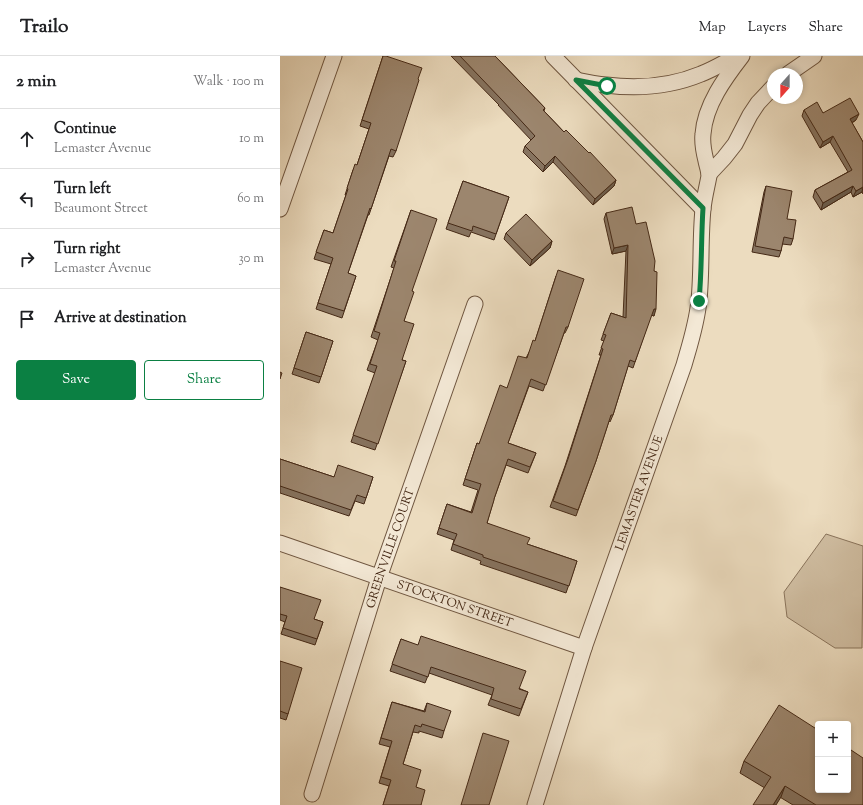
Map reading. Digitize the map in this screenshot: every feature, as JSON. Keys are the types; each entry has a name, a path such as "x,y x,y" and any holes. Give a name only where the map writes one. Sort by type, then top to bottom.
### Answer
{"street":[{"path":"280,209 334,56"},
{"path":"553,56 703,208"},
{"path":"576,80 607,86 628,87 666,84 702,74 737,56"},
{"name":"LEMASTER AVENUE","path":"535,805 584,648 684,365 697,313 701,280 701,234 703,208 709,174 704,153 702,134 706,117 714,98 724,80 742,56"},
{"path":"797,68 814,56"},
{"path":"709,174 735,144 750,115 767,93"},
{"name":"GREENVILLE COURT","path":"312,794 380,578 475,304"},
{"name":"STOCKTON STREET","path":"280,543 584,648"}],"shaded area":[{"path":"826,534 863,546 862,648 835,648 787,617 784,592"}],"building":[{"path":"383,56 422,68 396,151 391,149 348,273 356,276 344,311 318,303 333,258 316,252 324,230 333,233 355,164 357,165 371,123 362,120"},
{"path":"460,56 495,56 545,108 543,110 564,132 566,130 589,153 590,152 616,180 595,199 555,156 545,166 525,146 535,136"},
{"path":"850,98 859,114 850,119 863,142 863,187 856,191 853,186 823,203 815,190 852,170 833,136 823,142 804,110 817,102 823,113"},
{"path":"463,181 509,197 496,234 473,226 472,231 448,223"},
{"path":"766,186 792,191 787,219 796,220 793,239 784,237 781,251 755,246"},
{"path":"632,207 636,224 646,222 655,261 654,271 657,272 656,309 654,309 635,362 630,360 613,415 611,415 578,510 553,501 603,349 601,348 606,335 603,334 611,313 626,318 628,245 614,248 606,213"},
{"path":"411,210 437,219 412,291 414,292 404,321 414,324 402,360 406,361 378,444 353,435 377,366 370,364 380,333 374,331 396,261 394,261"},
{"path":"526,214 552,241 532,260 506,233"},
{"path":"558,270 584,279 546,385 531,379 508,443 536,453 530,467 508,459 487,523 530,538 527,544 577,561 569,586 483,557 483,555 453,544 457,534 439,528 447,504 472,513 481,484 465,479 477,443 479,444 500,385 507,388 518,356 527,358 533,340 535,341"},
{"path":"306,332 333,341 321,377 294,368"},
{"path":"280,459 334,477 338,465 373,477 366,498 357,495 351,510 280,486"},
{"path":"280,587 321,600 314,619 323,622 317,639 283,628 287,616 280,614"},
{"path":"421,636 526,671 519,689 528,692 521,709 491,699 494,688 431,667 428,677 392,664 401,639 418,645"},
{"path":"280,661 302,668 288,714 280,711"},
{"path":"392,702 425,712 427,703 451,711 444,731 422,724 421,727 415,725 403,764 421,770 416,787 425,790 421,805 383,805 391,780 381,777 392,741 381,738"},
{"path":"779,705 815,728 815,793 851,793 851,750 863,758 863,805 816,805 785,786 773,805 753,805 771,777 744,761"},
{"path":"483,733 509,741 489,805 461,805"}],"route":[{"path":"607,86 576,80 703,208 699,301"}]}
